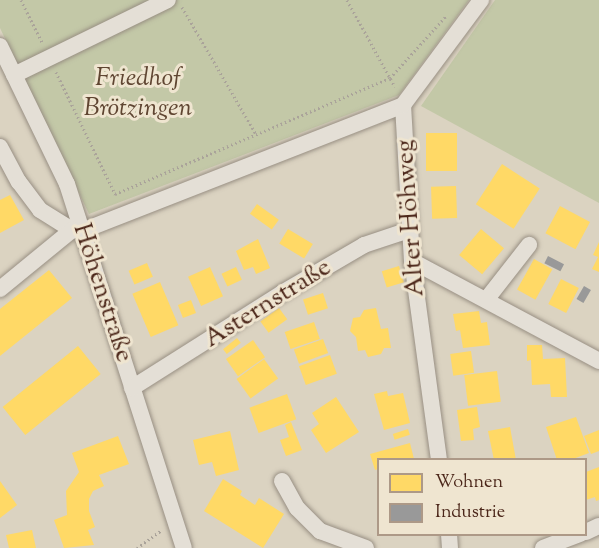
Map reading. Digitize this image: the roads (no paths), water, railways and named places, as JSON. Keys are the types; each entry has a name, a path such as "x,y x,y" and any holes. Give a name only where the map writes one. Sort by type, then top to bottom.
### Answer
{"street":[{"path":"14,75 168,0"},
{"name":"Alter Höhweg","path":"439,458 412,261 403,105 481,0"},
{"name":"Höhenstraße","path":"0,45 67,184 77,230 184,548"},
{"path":"0,289 77,230 403,105"},
{"path":"0,147 18,182 39,210 77,230"},
{"name":"Asternstraße","path":"132,388 282,293 364,245 410,230"},
{"path":"486,300 529,245"},
{"path":"412,261 599,361"},
{"path":"282,481 297,508 320,531 366,548"},
{"path":"543,548 575,536"}],"park label":[{"name":"Friedhof Brötzingen","path":"138,94"}]}
